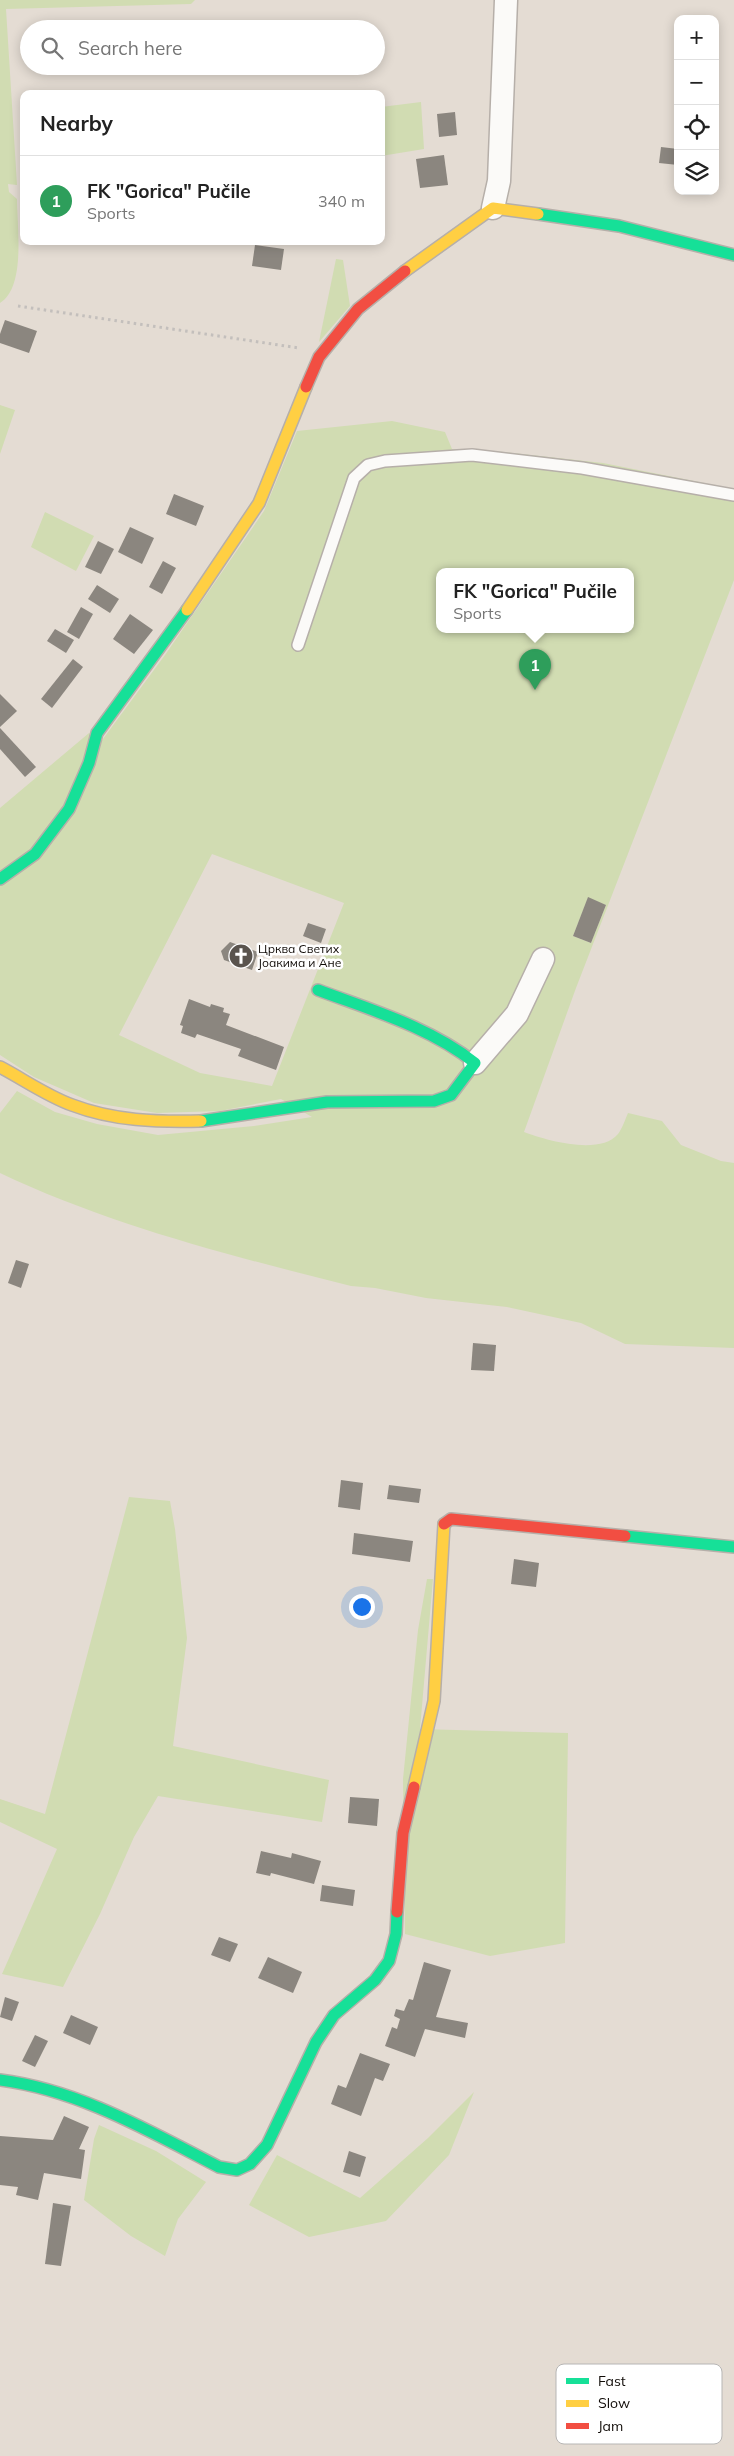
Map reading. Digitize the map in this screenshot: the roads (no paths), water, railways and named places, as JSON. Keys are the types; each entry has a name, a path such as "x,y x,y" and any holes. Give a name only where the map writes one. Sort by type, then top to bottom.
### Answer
{"street":[{"path":"0,879 35,854 69,809 89,763 97,733 131,684 200,593 259,503 319,357 358,310 414,264 493,208 499,181 506,0"},
{"path":"493,208 619,226 734,255"},
{"path":"0,1067 71,1105 115,1117 150,1122 204,1121 327,1102 362,1100 434,1101 451,1094 517,1014 543,959"},
{"path":"318,990 394,1019 454,1046 475,1064"},
{"path":"0,2080 32,2084 87,2102 132,2122 218,2167 237,2170 250,2164 267,2145 316,2042 334,2015 375,1980 389,1961 396,1934 398,1878 403,1834 434,1700 444,1524 451,1519 734,1547"}],"lane":[{"path":"298,645 354,478 368,465 385,461 472,455 505,457 582,468 734,495"}],"place":[{"name":"FK \"Gorica\" Pučile","path":"535,690"},
{"name":"Црква Светих Јоакима и Ане","path":"241,956"}]}
